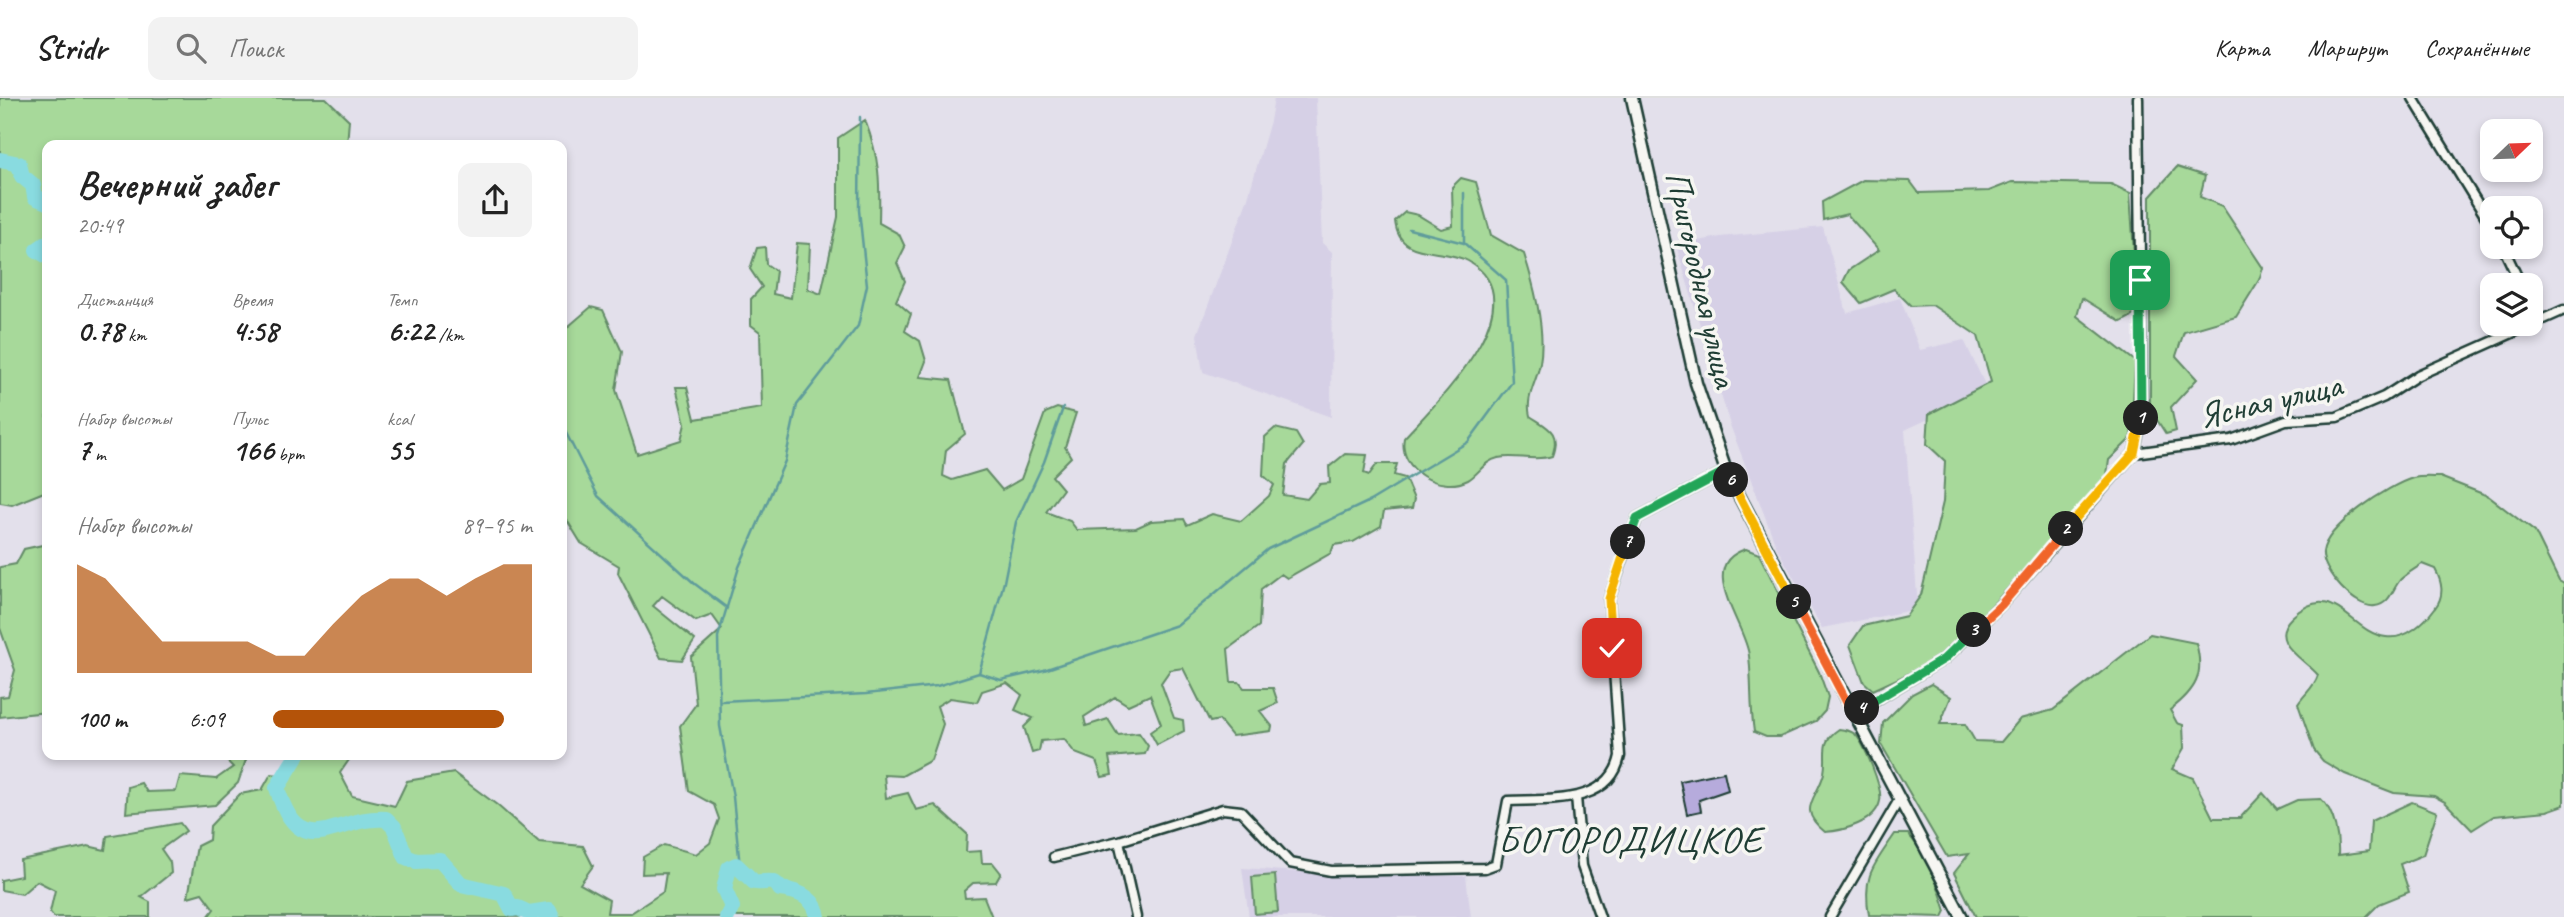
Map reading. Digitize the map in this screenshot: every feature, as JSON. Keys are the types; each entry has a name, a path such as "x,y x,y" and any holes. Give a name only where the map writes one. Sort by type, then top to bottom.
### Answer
{"street":[{"name":"Пригородная улица","path":"1632,98 1696,383 1726,471 1962,917"},
{"path":"1853,714 1944,659 2001,605 2134,453 2141,416 2138,98"},
{"path":"2413,98 2480,207"},
{"name":"Ясная улица","path":"2543,318 2564,310"},
{"name":"Ясная улица","path":"2134,453 2231,440 2286,420 2337,417 2384,397 2418,375 2502,336"},
{"path":"1054,857 1119,841 1223,809 1241,811 1290,863 1331,871 1485,868 1496,864 1508,801 1576,797 1607,782 1619,765 1609,599 1637,518 1726,471"},
{"path":"1576,797 1582,866 1600,917"},
{"path":"1830,917 1899,800"},
{"path":"1119,841 1136,917"}],"shaded area":[{"path":"1274,98 1316,98 1322,243 1332,252 1331,417 1203,372 1197,335 1247,201"},
{"path":"1823,227 1847,313 1900,298 1920,350 1964,340 1988,391 1905,430 1918,609 1822,628 1777,548 1730,425 1676,245 1720,237"},
{"path":"1242,868 1329,874 1466,876 1471,917 1249,917"}],"green space":[{"path":"0,98 326,98 349,120 347,140 42,140 42,493 12,505 0,503"},
{"path":"865,120 878,170 879,223 899,234 905,247 897,263 905,281 896,301 911,314 905,331 920,341 926,361 920,377 951,380 965,434 946,450 943,476 952,480 985,470 1002,490 1021,479 1045,413 1057,408 1076,413 1065,447 1071,457 1052,476 1063,489 1046,512 1070,521 1077,530 1136,528 1151,521 1184,519 1187,525 1212,514 1241,521 1269,496 1274,485 1263,475 1265,437 1275,428 1296,433 1303,445 1287,464 1283,495 1307,499 1320,484 1330,483 1329,467 1345,454 1367,455 1364,473 1369,475 1377,464 1397,464 1394,475 1405,478 1414,499 1412,508 1384,511 1381,526 1353,542 1334,545 1331,553 1287,578 1281,574 1261,589 1259,626 1228,649 1231,682 1239,682 1244,688 1273,688 1278,703 1260,711 1272,726 1271,731 1232,736 1219,720 1210,722 1183,668 1170,670 1161,683 1174,718 1183,720 1184,731 1157,745 1150,732 1161,724 1150,695 1128,705 1115,697 1084,717 1086,726 1108,719 1118,735 1139,733 1148,746 1145,754 1109,757 1112,775 1102,777 1096,761 1075,753 1064,739 1041,741 1039,751 1032,753 1024,727 1033,718 1015,710 1022,695 1007,683 982,691 977,702 950,698 937,706 943,724 931,760 902,776 884,775 886,798 908,793 916,810 935,805 967,834 966,852 981,851 982,863 993,863 1001,873 996,882 973,883 964,891 965,898 984,897 992,917 208,917 214,909 202,893 188,897 197,846 209,840 210,826 240,794 262,790 271,774 291,776 294,760 349,760 340,773 352,796 395,806 407,781 454,773 497,805 539,842 583,846 593,866 580,884 609,900 607,913 631,913 663,892 666,873 642,874 643,857 664,845 696,854 710,843 719,819 714,805 689,791 680,726 696,704 691,657 722,629 712,615 696,621 662,596 653,606 695,640 682,660 661,658 618,573 619,566 581,543 567,520 567,328 591,307 603,310 622,352 616,390 637,454 681,440 685,424 676,387 687,387 695,419 762,408 760,332 751,325 751,299 762,287 750,269 757,248 765,247 766,264 776,271 773,294 791,298 797,243 810,244 808,289 821,294 838,217 838,138"},
{"path":"2177,167 2205,176 2200,197 2222,206 2263,268 2259,280 2236,317 2184,332 2176,356 2197,379 2171,407 2176,431 2166,434 2150,409 2150,197"},
{"path":"1461,178 1476,182 1491,235 1524,254 1535,293 1541,336 1539,370 1529,402 1530,416 1551,431 1555,441 1552,456 1498,458 1468,480 1445,484 1423,476 1414,469 1404,450 1404,438 1458,377 1475,352 1488,326 1493,301 1488,279 1468,261 1413,248 1398,234 1395,221 1405,212 1418,215 1441,229 1453,226 1452,187"},
{"path":"1863,180 1910,181 1919,193 1989,191 2012,182 2111,184 2130,193 2138,313 2121,322 2082,298 2077,316 2135,361 2131,438 2109,460 2106,482 1938,660 1873,690 1864,682 1850,645 1863,626 1906,616 1921,595 1943,502 1945,461 1927,444 1929,414 1991,382 1978,336 1932,305 1911,306 1894,289 1861,303 1843,282 1849,270 1879,250 1847,214 1823,220 1822,202"},
{"path":"2440,477 2488,496 2535,532 2559,581 2564,584 2564,805 2547,811 2494,816 2472,830 2445,802 2434,796 2394,793 2345,774 2323,761 2314,750 2298,704 2318,675 2290,649 2283,634 2292,617 2307,606 2319,603 2341,610 2362,627 2386,637 2401,636 2426,619 2438,603 2441,593 2441,584 2435,569 2422,564 2400,580 2390,596 2380,605 2367,605 2341,587 2328,569 2323,552 2335,530 2346,519 2389,489 2413,478"},
{"path":"42,545 42,713 0,717 0,697 8,696 15,670 0,628 0,567 16,564 24,549"},
{"path":"1746,549 1759,554 1819,672 1828,697 1825,711 1816,721 1780,737 1766,737 1754,732 1749,656 1723,582 1724,568 1731,557"},
{"path":"2150,634 2196,643 2199,673 2196,681 2186,696 2170,710 2177,723 2183,725 2184,748 2172,769 2193,778 2213,818 2240,818 2263,793 2277,809 2297,800 2321,799 2333,818 2338,855 2369,851 2371,821 2412,802 2437,812 2423,855 2400,864 2409,892 2379,904 2366,917 1976,917 1954,873 1969,854 1947,857 1881,744 1883,723 1912,694 1931,684 1951,697 1940,724 1965,724 1975,741 2001,742 2020,719 2053,710"},
{"path":"1839,729 1855,734 1863,746 1876,776 1880,801 1866,820 1841,830 1825,832 1816,824 1810,810 1824,773 1826,744"},
{"path":"226,760 246,760 238,783 215,805 126,813 128,787 141,783 147,792 176,791 180,776 216,779 233,767"},
{"path":"180,823 186,831 161,849 170,862 171,873 141,897 150,902 150,917 54,917 50,912 55,890 37,881 22,894 1,890 1,880 21,876 20,860 88,846 105,850 107,836"},
{"path":"1895,834 1908,834 1926,860 1946,911 1943,917 1869,915 1867,890 1871,871"},
{"path":"1275,875 1278,912 1255,914 1252,877"}],"building":[{"path":"1724,772 1728,790 1699,800 1701,811 1687,814 1680,781"}],"waterway":[{"path":"740,867 733,797 720,726 718,637 739,567 785,461 797,405 858,326 867,285 859,210 860,117"},
{"path":"0,160 19,164 22,176 33,185 35,197 42,200"},
{"path":"1464,193 1464,242"},
{"path":"979,673 1001,680 1044,670 1177,625 1268,549 1370,501 1468,442 1512,382 1506,280 1464,243 1409,229"},
{"path":"42,246 37,250 42,253"},
{"path":"721,701 866,694 937,686 979,673 1004,582 1016,522 1044,462 1063,408"},
{"path":"567,435 598,496 695,584 727,608"},
{"path":"294,760 277,788 287,812 297,826 309,832 323,832 369,820 386,819 394,827 406,857 416,861 440,860 461,884 504,894 512,909 518,908 529,913 549,910 552,917"},
{"path":"727,917 732,907 724,889 729,868 736,865 754,882 772,882 780,889 805,896 813,904 818,917"}],"district":[{"name":"БОГОРОДИЦКОЕ","path":"1631,839"}],"route":[{"path":"1612,648 1609,599 1637,518 1726,471 1853,714 1944,659 2001,605 2134,453 2141,416 2140,280"}]}
